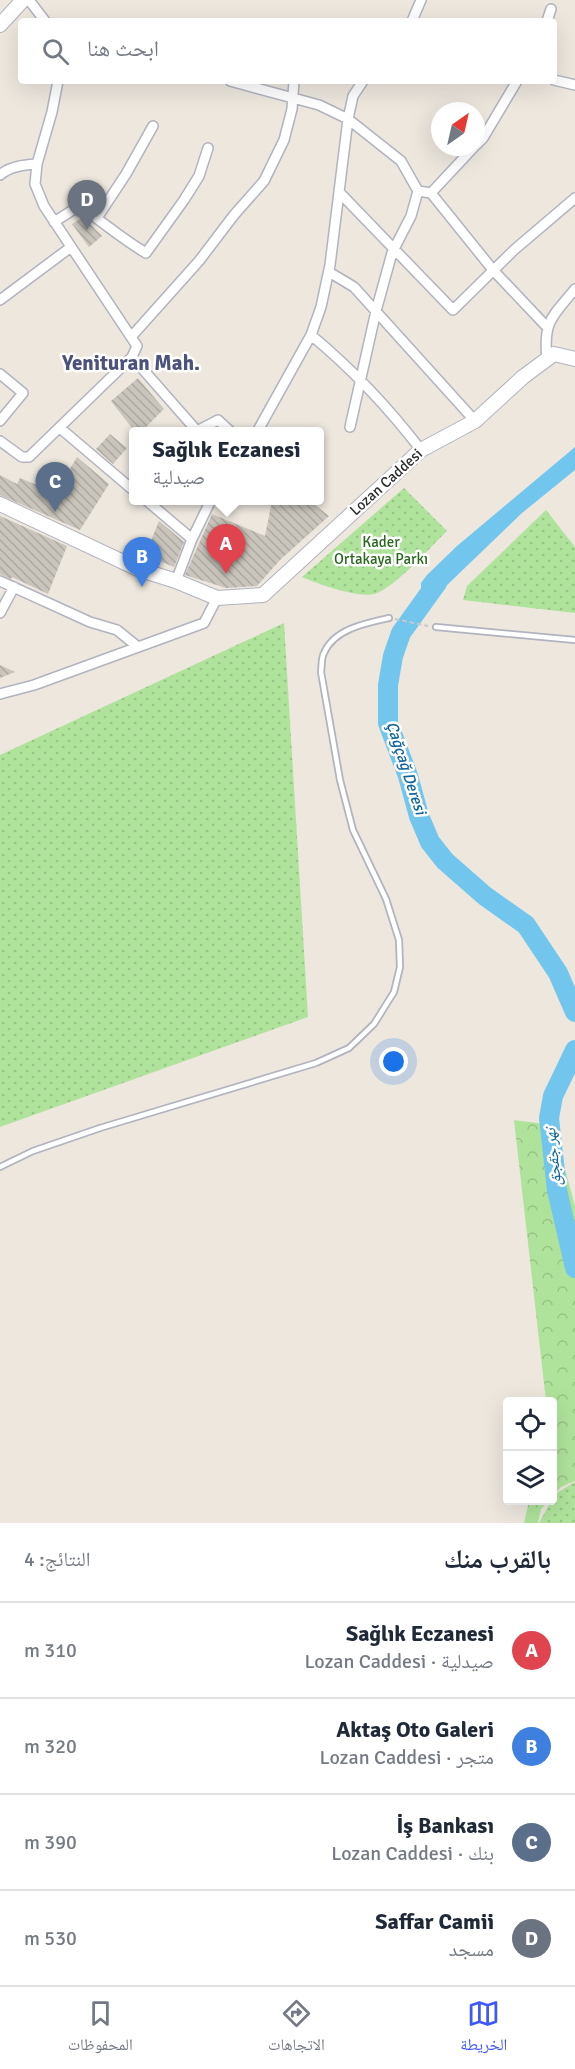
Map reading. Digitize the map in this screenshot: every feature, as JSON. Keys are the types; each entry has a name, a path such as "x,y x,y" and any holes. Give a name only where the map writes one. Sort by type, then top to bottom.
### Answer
{"main road":[{"path":"0,25 23,0"},
{"path":"547,359 554,354 575,358"},
{"name":"Lozan Caddesi","path":"0,504 138,569 176,581 217,598 263,595 421,450 475,421 523,377 547,359"}],"street":[{"path":"29,0 43,18"},
{"path":"413,18 421,0"},
{"path":"548,18 551,9"},
{"path":"557,81 575,85"},
{"path":"0,441 22,457 28,457 132,357 137,346 54,222 35,184 37,164 57,84"},
{"path":"242,84 319,105 348,120 401,161 418,191 411,216 395,248 376,310 350,427"},
{"path":"130,337 199,261 234,215 264,181 284,140 294,84"},
{"path":"260,427 311,334 321,307 329,272 348,120 353,96 361,84"},
{"path":"485,135 515,84"},
{"path":"97,218 126,174 153,126"},
{"path":"54,222 79,206 123,240 146,253 199,176 208,148"},
{"path":"431,193 466,156"},
{"path":"0,175 6,170 37,164"},
{"path":"418,191 431,193 493,270 547,327"},
{"path":"339,192 453,310 493,270 575,198"},
{"path":"0,300 71,247"},
{"path":"329,272 354,287 475,421"},
{"path":"547,359 544,337 550,319 575,289"},
{"path":"311,334 344,362 397,418 421,450"},
{"path":"132,357 193,427"},
{"path":"0,374 23,393 0,421"},
{"path":"205,427 218,420 226,427"},
{"path":"60,428 129,487"},
{"path":"151,505 192,539"},
{"path":"176,581 192,539 209,505"},
{"path":"0,581 90,622 117,630 138,647"},
{"path":"0,614 14,587"},
{"path":"0,694 34,685 204,623 217,598"}],"lane":[{"path":"0,1167 33,1151 89,1132 316,1064 349,1048 374,1024 394,992 400,967 399,940 386,899 353,830 340,780 321,672 323,654 335,636 389,618"},
{"path":"436,627 575,640"}],"path":[{"path":"389,618 436,627"}],"green space":[{"name":"Kader Ortakaya Parkı","path":"404,488 447,531 402,576 382,590 367,595 338,590 302,577"},
{"path":"546,510 575,547 575,613 463,600 467,586"},
{"path":"284,623 308,1017 0,1127 0,755"},
{"path":"514,1120 553,1125 575,1206 575,1481 561,1487 557,1492 557,1397 546,1397"},
{"path":"575,1482 575,1523 539,1523 549,1505 557,1505 557,1493"},
{"path":"528,1505 545,1505 541,1509 538,1523 524,1523"}],"water":[{"path":"575,447 575,470 522,513 444,588 421,604 421,583 427,575 457,546"}],"building":[{"path":"83,217 102,236 89,247 72,224"},
{"path":"138,378 164,409 146,427 131,427 111,401"},
{"path":"110,434 127,448 113,464 96,449"},
{"path":"77,457 109,484 80,530 0,495 0,475 17,484 20,478 37,485 42,476 61,484"},
{"path":"271,505 315,505 329,516 280,560 257,586 226,588 185,575 212,514 265,536"},
{"path":"0,516 67,546 48,594 12,577 11,579 0,574"},
{"path":"159,521 184,542 174,567 145,555"},
{"path":"0,665 15,672 0,678"}],"waterway":[{"name":"Çağçağ Deresi","path":"437,583 401,633 393,656 388,685 388,723 430,842 445,861 485,896 526,925 558,973 575,1012"},
{"name":"نهر جقجق","path":"575,1050 553,1096 549,1118 557,1190 575,1268"}],"place":[{"name":"Saffar Camii","path":"87,230"},
{"name":"İş Bankası","path":"55,512"},
{"name":"Sağlık Eczanesi","path":"226,574"},
{"name":"Aktaş Oto Galeri","path":"142,587"}],"district":[{"name":"Yenituran Mah.","path":"131,363"}]}
